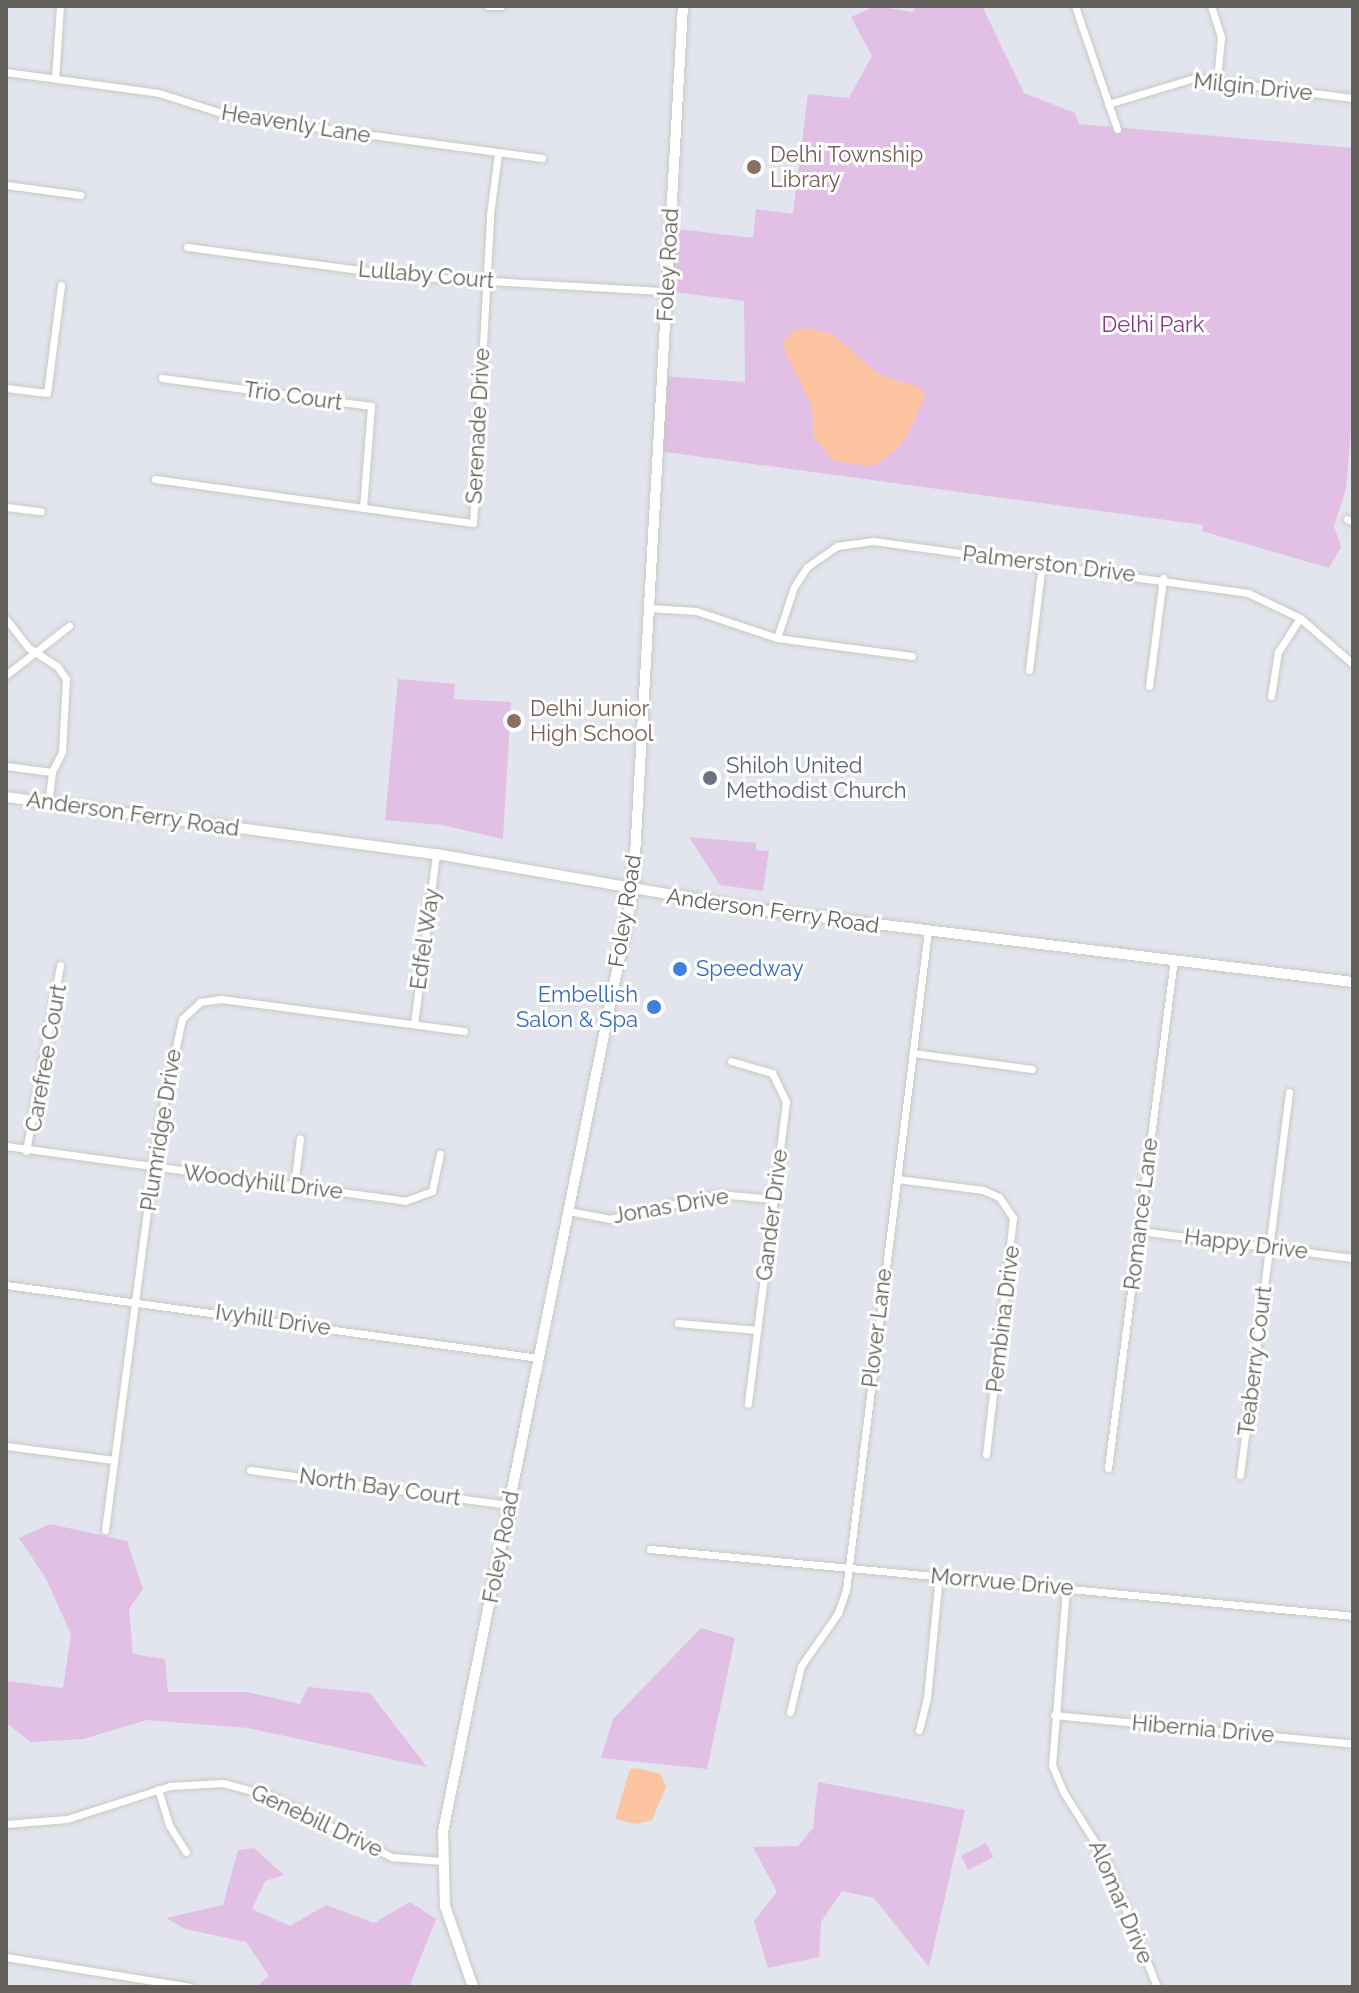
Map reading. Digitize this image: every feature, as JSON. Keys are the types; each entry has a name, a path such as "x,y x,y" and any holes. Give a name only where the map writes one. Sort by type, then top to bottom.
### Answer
{"street":[{"path":"55,78 60,6"},
{"path":"488,6 501,6"},
{"name":"Foley Road","path":"473,1987 449,1926 441,1861 509,1505 633,891 683,6"},
{"path":"1075,6 1117,129"},
{"path":"1211,6 1221,37 1217,81"},
{"name":"Heavenly Lane","path":"6,72 159,93 231,116 542,158"},
{"name":"Milgin Drive","path":"1108,104 1183,79 1353,98"},
{"name":"Serenade Drive","path":"155,479 473,523 486,281 498,153"},
{"path":"6,185 80,195"},
{"name":"Lullaby Court","path":"187,247 386,274 667,291"},
{"path":"6,388 47,393 61,285"},
{"name":"Trio Court","path":"162,378 371,406 363,508"},
{"path":"6,507 41,511"},
{"name":"Palmerston Drive","path":"777,638 800,577 826,552 849,543 873,541 1163,578 1248,593 1300,618 1353,664"},
{"path":"1029,670 1042,563"},
{"path":"1149,686 1163,578"},
{"path":"649,608 696,611 777,638 912,656"},
{"path":"1271,696 1278,652 1300,618"},
{"path":"6,619 35,652 66,679 62,752 52,772 48,803"},
{"path":"6,675 69,626"},
{"path":"6,766 52,772"},
{"name":"Anderson Ferry Road","path":"6,797 436,854 633,891 928,931 1353,982"},
{"name":"Edfel Way","path":"414,1024 436,854"},
{"name":"Plover Lane","path":"790,1712 801,1666 843,1601 928,931"},
{"name":"Romance Lane","path":"1108,1468 1174,959"},
{"name":"Carefree Court","path":"26,1151 60,965"},
{"name":"Plumridge Drive","path":"105,1530 153,1167 178,1026 200,1002 221,999 464,1031"},
{"path":"913,1053 1032,1069"},
{"name":"Gander Drive","path":"731,1061 765,1069 785,1094 748,1404"},
{"name":"Teaberry Court","path":"1240,1475 1289,1092"},
{"path":"294,1186 300,1138"},
{"name":"Woodyhill Drive","path":"6,1146 414,1201 437,1183 440,1154"},
{"name":"Pembina Drive","path":"897,1179 991,1193 1013,1218 986,1454"},
{"name":"Jonas Drive","path":"568,1211 610,1219 718,1194 774,1199"},
{"name":"Happy Drive","path":"1139,1231 1353,1258"},
{"name":"Ivyhill Drive","path":"6,1285 539,1358"},
{"path":"678,1323 757,1330"},
{"path":"6,1446 114,1460"},
{"name":"North Bay Court","path":"250,1470 509,1505"},
{"name":"Morrvue Drive","path":"650,1549 1353,1616"},
{"path":"919,1730 927,1698 939,1576"},
{"name":"Alomar Drive","path":"1066,1588 1051,1752 1056,1777 1105,1858 1157,1987"},
{"name":"Hibernia Drive","path":"1054,1715 1353,1744"},
{"name":"Genebill Drive","path":"6,1824 67,1819 158,1789 190,1783 240,1785 392,1857 441,1861"},
{"path":"158,1789 169,1825 186,1852"},
{"path":"6,1957 191,1985"}],"green space":[{"name":"Delhi Park","path":"876,6 913,12 916,6 982,6 1024,93 1075,113 1079,124 1353,148 1353,407 1346,489 1334,526 1341,547 1329,568 1202,531 1203,525 658,451 662,376 745,382 744,301 667,291 670,228 753,238 756,209 793,214 808,94 849,98 872,56 851,17"},
{"path":"398,679 455,684 454,699 511,702 503,839 442,825 385,820"},
{"path":"689,837 756,843 756,850 769,851 763,891 720,885"},
{"path":"50,1524 127,1541 143,1589 129,1609 133,1654 165,1659 168,1692 247,1692 300,1704 308,1687 370,1693 427,1767 248,1728 147,1720 83,1739 30,1742 6,1722 6,1681 63,1688 71,1634 45,1577 19,1538"},
{"path":"701,1628 735,1638 707,1769 601,1758 613,1719"},
{"path":"818,1782 965,1810 929,1967 874,1898 842,1891 821,1922 819,1957 768,1968 754,1921 777,1892 753,1847 798,1846 813,1828"},
{"path":"986,1843 993,1857 968,1870 961,1856"},
{"path":"254,1848 284,1875 265,1881 252,1909 290,1926 326,1905 374,1923 410,1902 436,1919 409,1987 256,1987 269,1976 246,1942 185,1929 166,1918 223,1905 238,1850"}],"shaded area":[{"path":"805,328 832,334 879,375 921,388 925,397 908,433 896,451 872,466 834,461 814,438 812,407 785,352 784,341 793,331"},
{"path":"630,1769 661,1774 666,1787 652,1820 635,1824 615,1819"}],"place":[{"name":"Delhi Township Library","path":"754,167"},
{"name":"Delhi Junior High School","path":"514,721"},
{"name":"Shiloh United Methodist Church","path":"710,778"},
{"name":"Speedway","path":"680,969"},
{"name":"Embellish Salon & Spa","path":"654,1007"}]}
